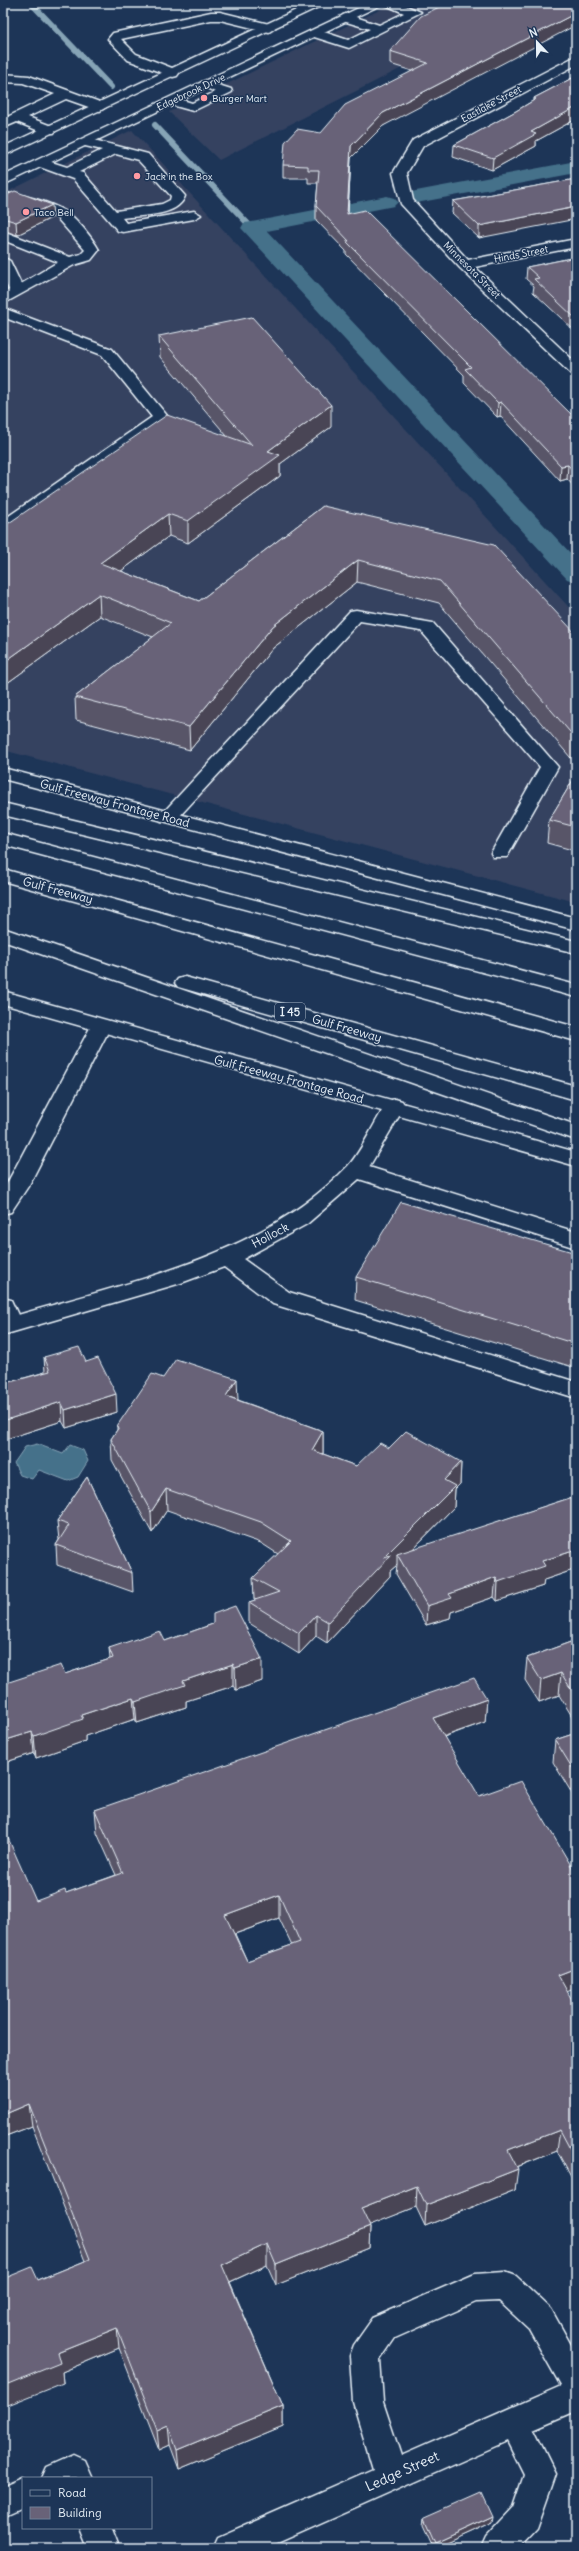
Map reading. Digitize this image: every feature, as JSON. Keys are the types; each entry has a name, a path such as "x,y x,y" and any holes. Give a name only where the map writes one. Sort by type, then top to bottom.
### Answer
{"main road":[{"path":"3,152 321,3"},
{"name":"Edgebrook Drive","path":"3,181 379,3"},
{"path":"173,72 132,56 114,39 117,36 210,16 220,16 269,28 349,44 415,12 387,3"},
{"path":"347,18 381,29"},
{"name":"Eastlake Street","path":"411,155 418,143 576,60"},
{"path":"3,78 25,79 100,106"},
{"path":"173,101 193,107 226,92 206,85"},
{"path":"3,124 66,94"},
{"path":"18,118 86,142 113,150 131,152 144,157 178,199 166,207 112,216"},
{"path":"68,172 113,150"},
{"name":"Minnesota Street","path":"411,155 400,173 406,201 465,265 576,371"},
{"path":"42,163 78,176 123,228 194,215"},
{"path":"3,197 18,198 65,217 92,250 86,257 69,262 3,300"},
{"path":"3,236 69,262"},
{"name":"Hinds Street","path":"465,265 576,243"},
{"path":"3,261 17,292"},
{"path":"3,312 107,352 162,418 3,527"},
{"path":"3,326 18,317"},
{"path":"168,817 356,615 427,627 550,767 500,853"},
{"name":"Gulf Freeway Frontage Road","path":"3,773 576,924"},
{"path":"3,809 576,947"},
{"path":"3,839 576,990"},
{"name":"Gulf Freeway","path":"3,874 576,1034"},
{"path":"3,933 576,1133"},
{"name":"Gulf Freeway","path":"3,933 576,1093"},
{"name":"Gulf Freeway Frontage Road","path":"5,1000 395,1106 576,1159"},
{"path":"3,1207 18,1185 101,1026"},
{"name":"Hollock","path":"6,1320 99,1299 173,1277 227,1258 299,1219 356,1170 395,1106"},
{"path":"356,1170 576,1240"},
{"path":"227,1258 281,1298 576,1390"},
{"path":"391,2476 368,2402 364,2356 384,2328 475,2288 504,2286 540,2319 576,2384"},
{"name":"Ledge Street","path":"229,2548 576,2394"},
{"path":"496,2548 526,2517 540,2474 514,2422"},
{"path":"60,2477 74,2471 77,2477"},
{"path":"3,2502 22,2493"},
{"path":"96,2529 104,2548"}],"shaded area":[{"path":"394,3 531,3 219,160 169,112"},
{"path":"132,130 576,615 576,902 3,750 3,194"},
{"path":"37,1444 63,1454 70,1445 83,1450 88,1461 78,1477 68,1481 39,1470 32,1479 20,1475 14,1463 25,1447"}],"building":[{"path":"447,3 576,3 576,13 383,113 351,146 347,214 365,210 576,419 576,474 568,465 561,466 501,402 498,403 465,369 471,367 346,241 349,241 316,206 319,170 308,170 308,166 283,165 285,142 297,129 321,133 345,105 428,63 390,51 421,16"},
{"path":"576,76 576,107 531,132 536,134 493,158 454,145 536,99 534,98"},
{"path":"576,179 576,207 479,226 453,201"},
{"path":"15,191 52,205 16,222 3,218 3,197"},
{"path":"576,257 576,319 534,279 539,278 527,267"},
{"path":"252,317 331,405 268,451 280,455 188,521 168,514 100,563 199,601 323,506 494,545 576,634 576,739 440,581 358,560 273,626 189,727 75,697 171,623 99,594 3,663 3,527 167,415 252,445 159,336"},
{"path":"576,775 576,827 549,820"},
{"path":"401,1202 576,1253 576,1344 356,1277"},
{"path":"79,1347 86,1362 98,1358 116,1394 65,1410 61,1402 3,1421 3,1384 50,1371 44,1357"},
{"path":"176,1359 237,1379 226,1396 323,1431 312,1450 356,1466 380,1443 389,1448 406,1431 461,1462 444,1480 455,1486 384,1557 391,1555 328,1622 316,1615 299,1633 249,1602 279,1592 253,1578 291,1541 261,1522 166,1489 151,1512 111,1439 119,1427 117,1426 152,1374 163,1378"},
{"path":"87,1477 132,1573 56,1545 69,1525 57,1521"},
{"path":"576,1496 576,1550 542,1561 545,1566 498,1582 496,1577 449,1594 452,1598 427,1606 397,1554"},
{"path":"235,1606 262,1659 235,1668 233,1664 183,1681 185,1685 135,1702 133,1698 81,1715 83,1719 34,1736 32,1732 3,1741 3,1684 61,1665 65,1674 113,1658 109,1648 160,1631 165,1641 213,1624 213,1614"},
{"path":"576,1640 576,1697 561,1673 541,1680 527,1658"},
{"path":"474,1678 487,1699 433,1718 479,1796 521,1781 576,1874 576,1968 558,1975 576,2007 576,2160 560,2130 508,2150 518,2169 426,2205 417,2186 361,2208 370,2227 276,2265 267,2244 222,2265 283,2406 177,2450 168,2425 157,2430 117,2328 57,2352 60,2363 3,2386 3,2279 32,2267 38,2280 90,2259 29,2104 3,2115 3,1840 8,1838 36,1901 65,1890 66,1893 123,1873 95,1810","holes":["279,1895 300,1942 247,1961 225,1915"]},
{"path":"576,1733 576,1774 555,1740"},
{"path":"482,2492 493,2516 434,2543 423,2518"}],"waterway":[{"path":"31,3 111,87"},
{"path":"155,125 252,228"},
{"path":"416,197 576,167"},
{"path":"387,202 252,228 576,574"}],"place":[{"name":"Burger Mart","path":"204,98"},
{"name":"Jack in the Box","path":"137,176"},
{"name":"Taco Bell","path":"26,212"}]}
